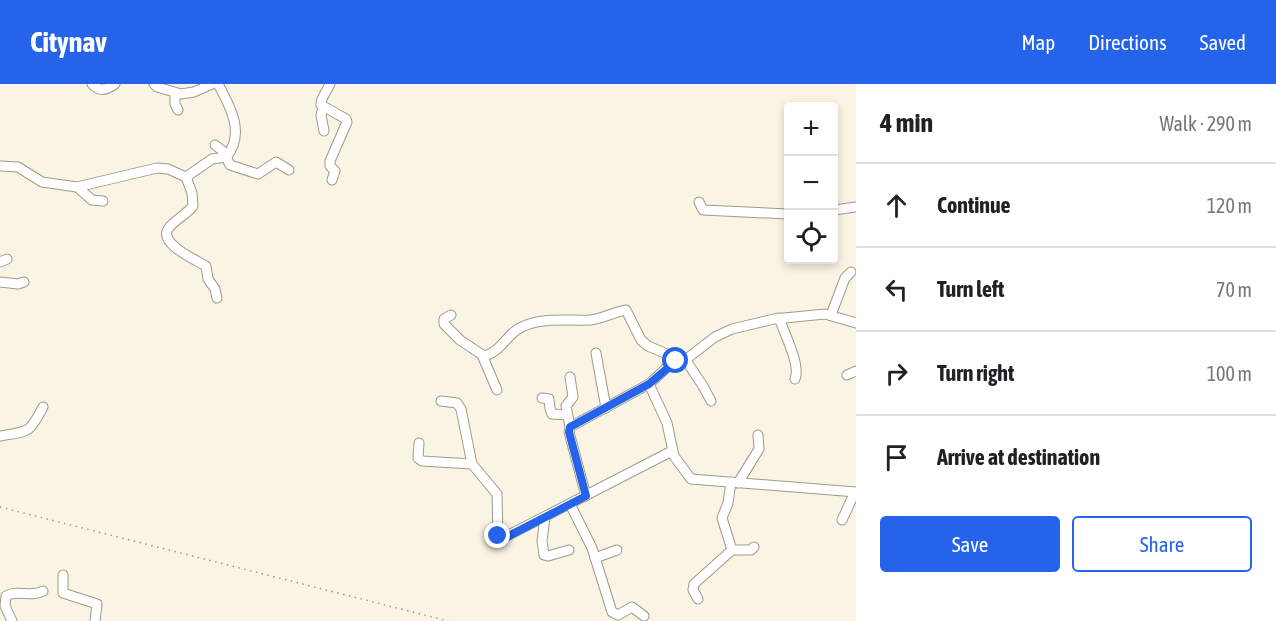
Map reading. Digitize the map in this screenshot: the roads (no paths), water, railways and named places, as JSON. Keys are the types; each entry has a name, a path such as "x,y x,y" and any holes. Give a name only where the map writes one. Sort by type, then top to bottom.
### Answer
{"street":[{"path":"92,84 96,89 101,90 115,84"},
{"path":"154,84 175,93 194,92 212,84"},
{"path":"186,177 212,159 227,156 235,143 236,132 230,105 218,84"},
{"path":"324,131 321,105 330,84"},
{"path":"175,93 175,104 178,110"},
{"path":"323,107 347,122 330,161 330,166 335,171 332,180"},
{"path":"215,145 227,156 230,165 258,174 276,162 290,170"},
{"path":"0,166 18,167 42,182 77,187 157,168 168,169 186,177 192,193 193,206 171,226 166,236 171,244 206,266 208,279 215,289 217,298"},
{"path":"77,187 92,200 103,201"},
{"path":"699,202 703,210 784,214"},
{"path":"838,209 856,207"},
{"path":"831,315 845,278 851,272"},
{"path":"0,282 18,284 24,282"},
{"path":"482,355 495,352 507,336 526,325 554,320 590,320 626,310 641,340 648,346 683,359 711,401"},
{"path":"570,427 649,384 673,362 683,359 723,333 779,318 820,314 856,323"},
{"path":"451,315 444,319 444,324 460,340 482,355 497,390"},
{"path":"779,318 798,370 795,379"},
{"path":"596,352 606,408"},
{"path":"570,377 573,397 566,406 569,432 586,496"},
{"path":"649,384 666,423 672,451 691,479 856,492 842,520"},
{"path":"542,398 549,399 552,414 567,415"},
{"path":"441,401 457,403 461,410 472,464 497,494 499,538 501,540 672,451"},
{"path":"0,436 26,432 31,429 43,407"},
{"path":"732,550 722,518 734,483 759,449 758,435"},
{"path":"419,442 418,458 422,461 472,464"},
{"path":"570,504 588,538 614,614 618,615 632,607 644,616"},
{"path":"544,517 542,541 544,555 569,550"},
{"path":"698,599 693,590 694,584 732,550 754,548"},
{"path":"595,558 617,550"},
{"path":"63,575 63,593 97,604 95,621"},
{"path":"12,621 5,606 6,596 14,593 36,594 43,591"}]}
